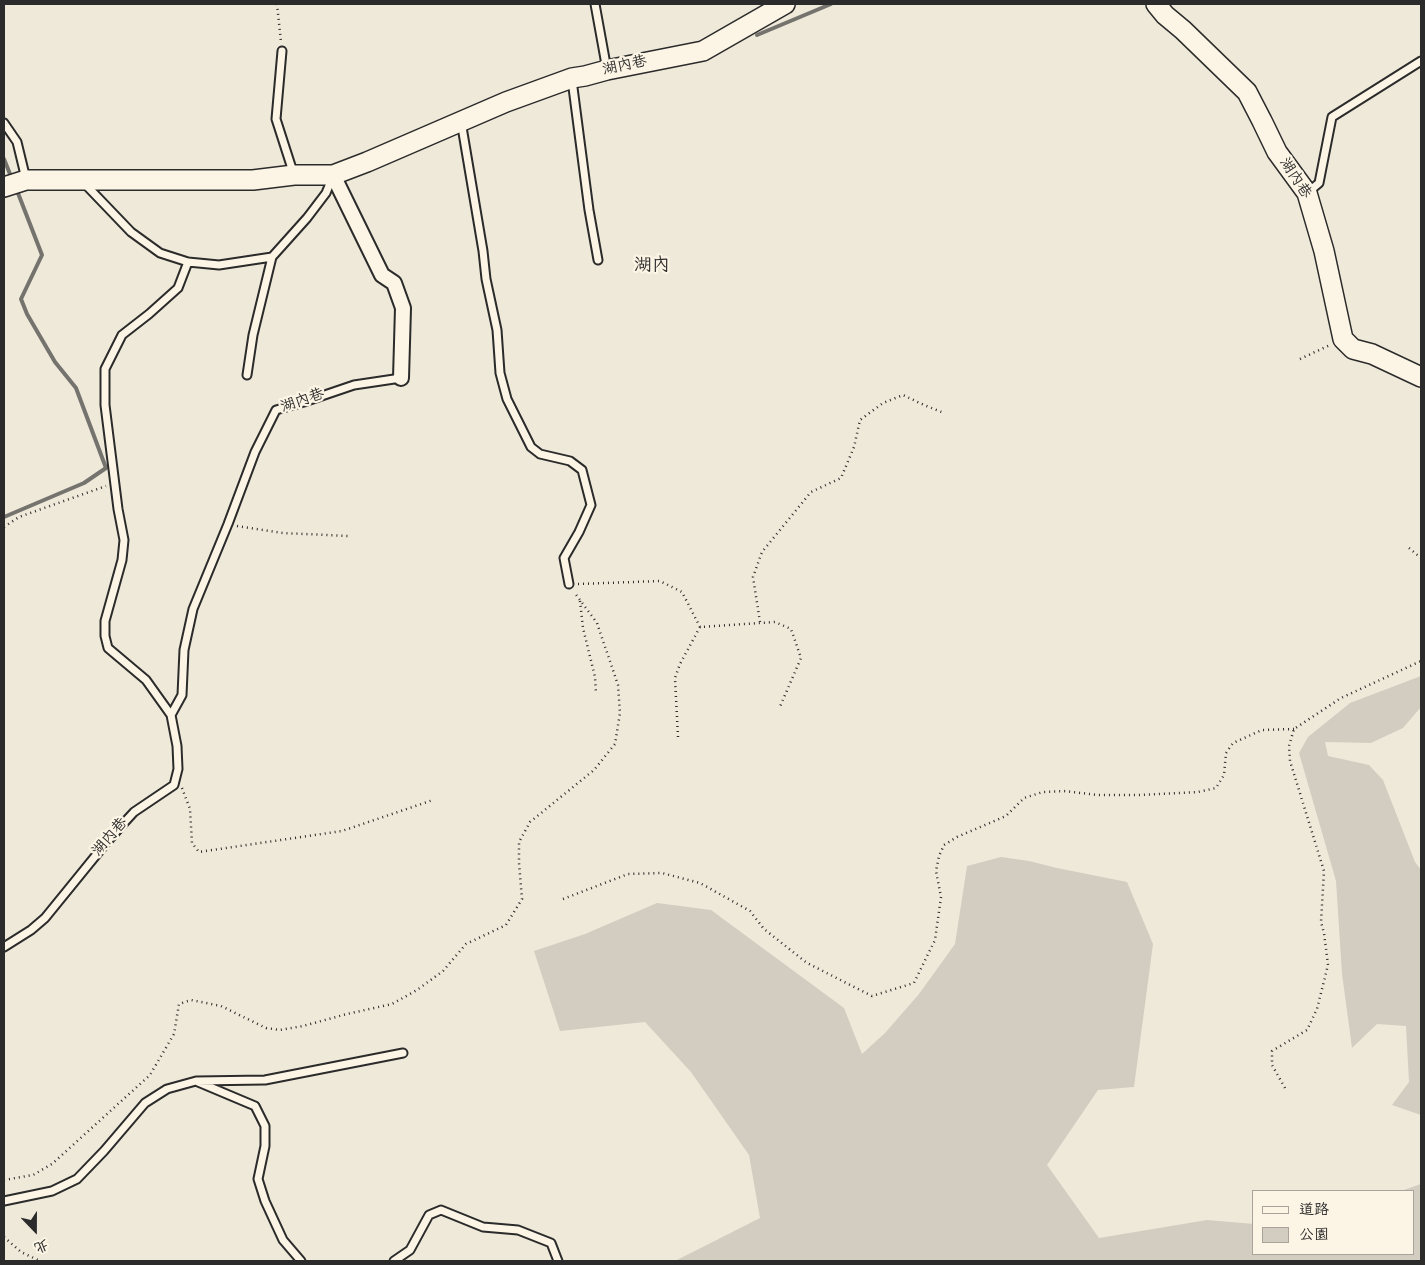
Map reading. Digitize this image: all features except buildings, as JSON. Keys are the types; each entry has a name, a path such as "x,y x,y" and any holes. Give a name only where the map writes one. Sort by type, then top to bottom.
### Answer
{"street":[{"name":"湖內巷","path":"4,187 26,180 253,180 294,175 333,175 506,102 572,78 702,51 785,4"},
{"name":"湖內巷","path":"1156,4 1165,15 1247,92 1277,152 1307,193 1324,251 1343,339"},
{"name":"湖內巷","path":"333,175 382,275 394,283 400,300 402,308 401,378"},
{"path":"1343,339 1353,349 1372,354 1421,377"}],"lane":[{"path":"595,4 607,70"},
{"path":"282,51 276,120 294,175"},
{"path":"1307,193 1319,183 1332,117 1421,61"},
{"path":"572,78 589,210 598,260"},
{"path":"461,121 486,279 497,330 500,374 506,399 531,447 540,454 570,461 582,470 587,488 591,506 564,558 569,584"},
{"path":"4,123 17,142 26,180"},
{"path":"248,375 253,335 272,258 308,218 326,193 333,175"},
{"path":"81,180 131,232 160,253 188,262 219,265 272,258"},
{"path":"177,773 177,746 171,715 146,680 108,648 105,636 105,621 122,560 124,540 114,484 105,405 105,369 122,335 178,288 188,262"},
{"name":"湖內巷","path":"171,715 182,695 184,650 192,610 228,524 255,452 276,410 354,385 401,378"},
{"name":"湖內巷","path":"4,947 31,930 45,918 134,812 174,785 177,773"},
{"path":"4,1201 52,1191 77,1179 145,1103 167,1089 196,1081 265,1080 403,1053"},
{"path":"196,1081 255,1106 265,1126 265,1146 258,1179 265,1201 283,1240 301,1261"},
{"path":"394,1261 410,1250 430,1215 441,1210 482,1227 518,1230 551,1243 558,1261"}],"path":[{"path":"277,4 282,51"},
{"path":"1300,358 1343,339"},
{"path":"760,622 754,577 762,552 811,492 841,478 854,447 860,420 883,403 903,395 944,412"},
{"path":"4,527 19,517 114,484"},
{"path":"228,524 283,533 348,536"},
{"path":"1409,548 1421,558"},
{"path":"569,584 660,581 682,592 700,627"},
{"path":"4,1180 33,1175 52,1164 150,1075 174,1034 179,1004 191,1000 221,1006 266,1028 280,1030 303,1026 392,1004 417,990 443,971 466,944 506,925 522,899 518,842 530,822 594,770 614,744 620,713 618,685 597,623 569,584"},
{"path":"580,600 583,628 595,677 596,693"},
{"path":"700,627 775,622 791,629 801,658 779,709"},
{"path":"678,737 675,678 680,664 700,627"},
{"path":"563,899 628,874 662,873 700,883 750,911 764,929 807,963 872,996 914,983 935,940 941,897 936,871 939,856 944,845 1006,816 1024,798 1043,792 1064,791 1098,795 1138,795 1198,792 1216,788 1224,775 1226,753 1232,743 1262,730 1294,729 1341,698 1421,661"},
{"path":"1285,1088 1272,1065 1272,1051 1307,1030 1317,1009 1328,965 1322,922 1324,871 1290,761 1289,746 1294,729"},
{"path":"177,773 190,809 192,843 199,852 342,831 433,800"},
{"path":"4,1237 21,1252 40,1261"}],"green space":[{"path":"1421,676 1421,707 1403,728 1371,743 1325,742 1328,756 1369,765 1383,780 1415,862 1421,870 1421,1115 1392,1105 1409,1082 1406,1026 1377,1024 1352,1048 1342,974 1336,881 1299,753 1308,737 1350,703"},
{"path":"1001,857 1029,861 1127,882 1153,944 1134,1087 1098,1090 1047,1165 1099,1238 1207,1220 1252,1224 1252,1255 1415,1255 1415,1190 1404,1190 1421,1184 1421,1261 675,1261 760,1218 749,1155 691,1072 645,1022 560,1031 534,951 585,934 657,903 711,910 844,1008 862,1054 885,1033 919,994 955,944 967,866"}],"waterway":[{"path":"757,35 831,4"},
{"path":"4,159 12,179"},
{"path":"4,517 84,483 106,468 76,388 55,362 27,314 21,299 42,255 16,188"}],"district":[{"name":"湖內","path":"652,267"}]}
